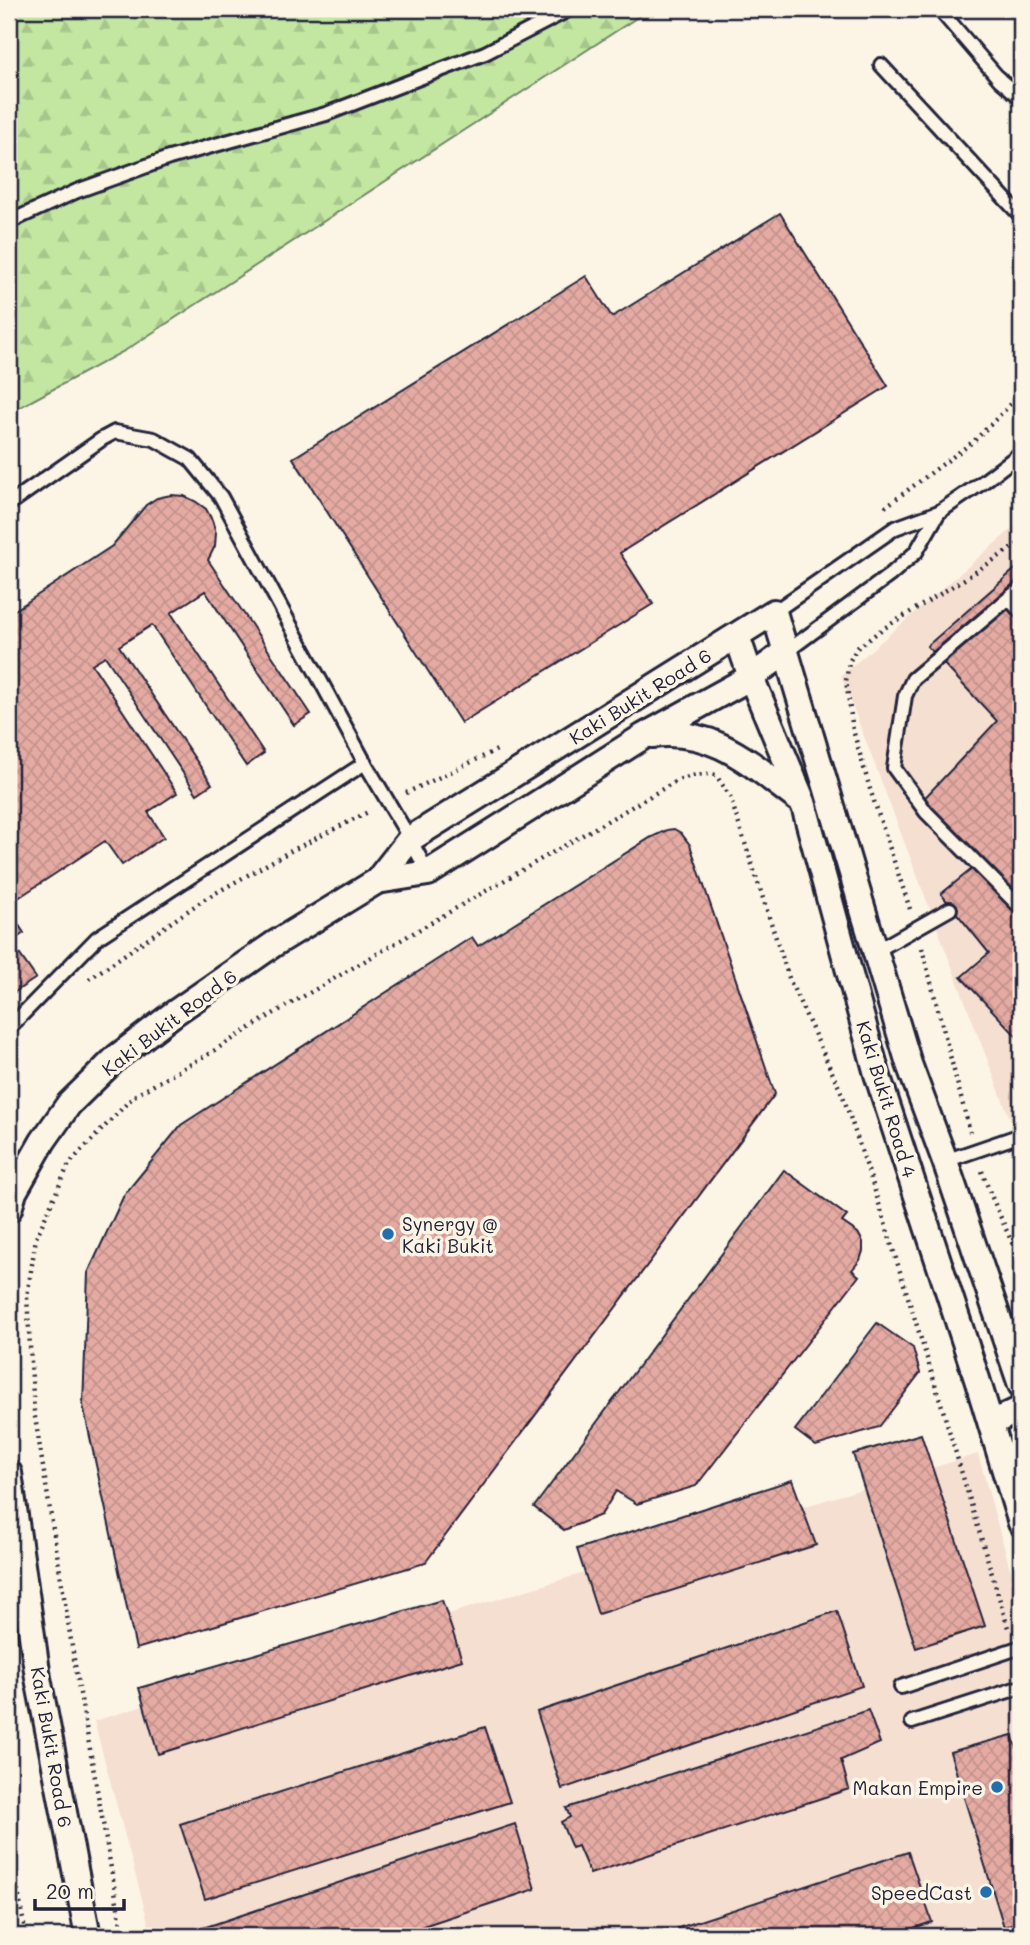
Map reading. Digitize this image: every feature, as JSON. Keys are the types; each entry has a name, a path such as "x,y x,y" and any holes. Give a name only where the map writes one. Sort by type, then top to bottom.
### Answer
{"street":[{"path":"737,636 774,612"},
{"name":"Kaki Bukit Road 4","path":"774,612 909,1064 1019,1371"},
{"name":"Kaki Bukit Road 4","path":"737,636 751,677 803,802 877,1074 1021,1523"},
{"name":"Kaki Bukit Road 6","path":"9,1206 43,1141 69,1104 117,1057 173,1014 274,944 377,881 411,839 737,636"},
{"path":"751,677 786,652"},
{"name":"Kaki Bukit Road 6","path":"377,881 428,873 644,736 751,677"},
{"path":"644,736 669,733 694,735 720,744 803,802"},
{"path":"977,1379 1019,1371"},
{"path":"991,1423 1021,1409"},
{"name":"Kaki Bukit Road 6","path":"9,1473 38,1678 88,1936"}],"lane":[{"path":"9,222 77,191 169,158 326,114 485,53 570,9"},
{"path":"939,9 1000,80 1021,99"},
{"path":"881,65 1021,216"},
{"path":"9,504 115,432 154,439 190,458 221,496 365,763 411,839 428,873"},
{"path":"774,612 895,528 939,512 1021,453"},
{"path":"786,652 890,575 916,552 939,512"},
{"path":"1021,588 912,678 905,696 894,768 926,812 1021,908"},
{"path":"1009,599 1021,611"},
{"path":"9,1028 97,937 365,763"},
{"path":"876,951 950,909"},
{"path":"945,1161 1021,1135"},
{"path":"901,1686 1018,1648"},
{"path":"912,1722 1021,1687"}],"path":[{"path":"123,1936 34,1411 27,1297 36,1238 69,1164 134,1096 678,780 696,774 716,775 730,797 790,981 843,1096 1018,1648"},
{"path":"84,983 205,899 287,853 388,802"},
{"path":"916,928 975,1151 990,1193 1021,1258"},
{"path":"9,1057 26,1038"},
{"path":"9,1841 26,1936"}],"shaded area":[{"path":"1021,521 1021,1148 841,676"},
{"path":"978,1454 1021,1608 1021,1936 152,1936 94,1721"}],"green space":[{"path":"9,9 650,9 126,350 9,413"}],"building":[{"path":"780,213 888,386 620,553 653,604 461,723 293,458 586,276 612,317"},
{"path":"184,496 206,509 216,533 215,546 208,560 311,714 294,725 205,591 171,613 264,753 246,766 152,625 119,646 212,784 197,794 105,656 92,664 177,793 148,812 164,837 122,865 105,841 9,904 9,614 112,546 146,505 157,498"},
{"path":"1021,564 1021,1041 961,977 989,953 941,894 972,869 916,807 997,721 927,646"},
{"name":"Synergy @ Kaki Bukit","path":"674,829 681,833 690,845 775,1094 425,1563 136,1649 83,1405 88,1273 124,1195 181,1125 472,937 478,946 650,838"},
{"path":"9,910 24,933 11,942 36,978 9,996"},
{"path":"784,1170 847,1216 842,1222 858,1233 863,1242 860,1260 852,1270 859,1276 696,1486 637,1504 616,1491 601,1515 564,1530 534,1507"},
{"path":"877,1323 913,1348 920,1373 879,1427 816,1446 795,1430"},
{"path":"921,1434 985,1626 916,1648 853,1454"},
{"path":"792,1480 816,1545 598,1614 577,1549"},
{"path":"442,1600 462,1660 158,1754 139,1688"},
{"path":"837,1611 862,1686 562,1789 537,1712"},
{"path":"868,1710 880,1743 841,1760 849,1789 590,1874 578,1846 572,1848 561,1822 570,1817 566,1808"},
{"path":"485,1727 510,1802 205,1899 180,1824"},
{"path":"1012,1735 1021,1760 1021,1920 1004,1927 950,1752"},
{"path":"515,1824 535,1889 393,1936 179,1936"},
{"path":"908,1852 932,1922 889,1936 654,1936"}],"place":[{"name":"Synergy @ Kaki Bukit","path":"388,1234"},
{"name":"Makan Empire","path":"997,1787"},
{"name":"SpeedCast","path":"986,1892"}]}
